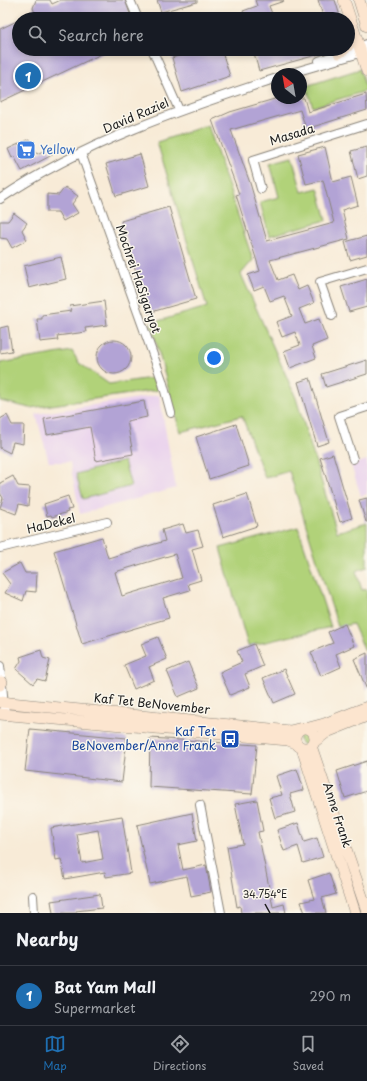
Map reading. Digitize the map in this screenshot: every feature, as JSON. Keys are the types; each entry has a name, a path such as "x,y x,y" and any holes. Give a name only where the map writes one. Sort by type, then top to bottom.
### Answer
{"street":[{"path":"130,0 135,12"},
{"path":"344,0 348,12"},
{"path":"359,0 367,26"},
{"path":"355,49 367,71"},
{"path":"155,56 179,110"},
{"path":"305,68 337,56"},
{"path":"305,68 337,56"},
{"name":"David Raziel","path":"0,199 27,180 81,153 179,110 271,80"},
{"name":"Masada","path":"261,189 253,160 367,124"},
{"name":"Mochrei HaSigaryot","path":"81,153 162,380 171,413"},
{"name":"David Raziel","path":"0,195 10,192"},
{"path":"332,316 320,282 367,268"},
{"path":"352,459 339,416 367,407"},
{"name":"HaDekel","path":"0,548 107,522"},
{"path":"0,666 3,714"},
{"name":"Kaf Tet BeNovember","path":"2,702 290,732 324,724 367,707"},
{"name":"Kaf Tet BeNovember","path":"3,714 280,740 306,744"},
{"path":"306,744 327,732 367,716"},
{"path":"305,728 314,732 306,744 296,735 305,728"},
{"name":"Anne Frank","path":"306,744 367,911"},
{"name":"Anne Frank","path":"306,744 355,913"},
{"path":"200,805 222,913"},
{"path":"33,896 34,913"}],"shaded area":[{"path":"159,395 176,488 80,514 70,462 49,462 36,414"},
{"path":"367,460 367,494 361,496 351,465"}],"green space":[{"path":"360,69 366,91 313,107 307,86"},
{"path":"208,125 253,260 241,274 296,398 337,532 367,523 367,567 356,571 362,590 367,589 367,650 365,651 353,624 338,627 289,471 265,478 242,416 180,432 151,323 207,307 157,142"},
{"path":"292,157 302,192 318,188 327,220 269,236 260,202 279,197 270,163"},
{"path":"72,351 79,363 109,384 152,378 158,390 30,408 0,401 0,363"},
{"path":"124,461 131,486 83,499 76,474"},
{"path":"298,527 331,627 248,646 220,548"},
{"path":"306,731 311,733 313,738 311,743 306,745 301,743 299,738 301,733"}],"building":[{"path":"36,0 50,0 52,4 61,0 125,0 129,12 35,12 33,8"},
{"path":"157,0 197,0 197,2 161,12"},
{"path":"255,0 284,1 269,6 271,12 243,12 257,6"},
{"path":"318,0 335,0 339,12 322,12"},
{"path":"12,23 12,56 97,56 0,102 0,29"},
{"path":"178,56 223,56 230,76 182,92 172,58"},
{"path":"255,56 313,56 259,71"},
{"path":"366,94 367,110 306,129 300,110 231,130 250,183 267,241 334,223 323,180 306,184 298,154 325,147 333,182 351,177 358,205 342,210 349,239 270,260 278,280 292,275 298,290 307,286 314,303 299,309 305,324 319,319 327,340 312,346 316,358 290,368 284,351 300,345 295,332 282,337 276,322 292,316 284,296 270,301 264,286 254,290 248,275 260,271 236,195 239,194 212,120 230,112 271,100 271,104 306,104 308,112"},
{"path":"30,139 37,154 49,148 52,155 22,171 14,156 12,158 8,149"},
{"path":"367,147 367,176 358,179 351,151"},
{"path":"140,154 149,186 116,196 106,164"},
{"path":"65,187 78,196 72,204 78,213 63,221 58,212 47,212 47,194 59,195"},
{"path":"169,207 196,299 148,313 121,221"},
{"path":"14,213 27,223 22,230 27,240 12,248 7,239 0,238 0,221 8,221"},
{"path":"367,236 367,255 350,260 345,242"},
{"path":"61,257 66,279 29,288 24,266"},
{"path":"367,279 367,307 349,312 341,287"},
{"path":"104,301 107,325 85,328 86,332 57,336 58,340 40,342 37,319 42,319 42,315 71,311 70,306"},
{"path":"8,326 12,351 0,353 0,328"},
{"path":"114,340 126,345 131,357 126,369 114,374 102,369 97,357 102,345"},
{"path":"367,360 367,374 326,387 322,374"},
{"path":"310,378 329,442 317,446 298,382"},
{"path":"144,401 147,417 127,421 133,454 96,461 90,427 47,435 44,419"},
{"path":"7,415 12,425 24,425 23,444 13,442 10,453 0,448 0,419"},
{"path":"236,424 249,466 209,479 196,437"},
{"path":"333,454 352,518 340,522 320,458"},
{"path":"13,476 18,486 30,487 28,506 19,504 16,514 0,508 3,498 0,493 0,483"},
{"path":"247,494 257,526 223,537 213,505"},
{"path":"68,496 72,509 67,510 68,512 52,517 51,515 47,516 44,504"},
{"path":"367,498 367,522 366,522 359,500"},
{"path":"183,524 186,533 198,530 203,546 192,549 201,580 188,584 190,590 163,598 169,618 82,644 54,551 102,537 108,558 165,541 162,530","holes":["175,554 182,578 122,596 115,572"]},
{"path":"20,563 25,573 37,573 36,592 26,591 23,601 5,593 10,584 2,573"},
{"path":"345,624 354,646 336,654 341,667 321,676 311,652 333,643 328,632"},
{"path":"158,637 167,659 149,667 154,680 134,689 124,665 146,656 141,644"},
{"path":"254,644 263,666 245,674 250,687 230,695 220,672 242,662 237,651"},
{"path":"41,650 43,658 50,660 45,681 37,679 33,684 16,669 21,661 20,657"},
{"path":"367,653 367,690 354,659"},
{"path":"188,662 199,688 178,697 167,671"},
{"path":"284,669 295,694 274,703 263,678"},
{"path":"30,729 127,738 122,782 25,771"},
{"path":"150,738 257,745 252,794 149,787"},
{"path":"367,761 367,791 345,798 337,771"},
{"path":"297,769 304,790 290,794 295,812 275,818 269,798 282,795 276,776"},
{"path":"257,800 263,831 258,832 273,907 284,904 286,913 241,913 240,906 237,907 227,847 243,844 235,804"},
{"path":"192,813 197,841 178,845 183,870 206,865 211,892 191,896 187,876 150,884 137,825"},
{"path":"122,816 131,873 106,877 105,872 65,879 61,859 56,860 51,828","holes":["98,830 103,859 82,863 77,834"]},
{"path":"298,823 304,842 317,838 323,857 303,863 298,846 284,851 277,830"},
{"path":"329,873 336,894 322,898 326,913 305,913 301,902 314,899 308,880"},
{"path":"100,894 102,908 76,911 76,913 53,913 51,901"}],"place":[{"name":"Bat Yam Mall","path":"28,76"},
{"name":"Yellow","path":"26,150"},
{"name":"Kaf Tet BeNovember/Anne Frank","path":"230,739"}]}
